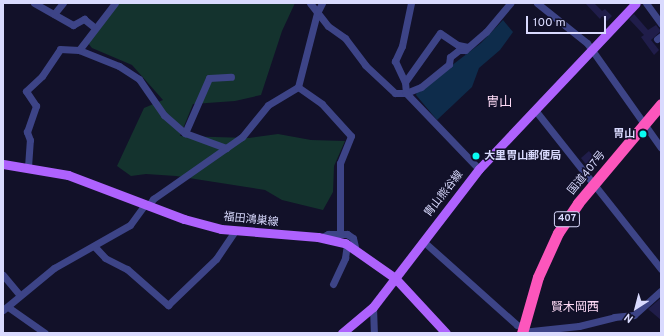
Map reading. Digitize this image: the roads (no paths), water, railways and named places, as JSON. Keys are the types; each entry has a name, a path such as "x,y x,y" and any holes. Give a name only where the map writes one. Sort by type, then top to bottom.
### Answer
{"highway":[{"name":"国道407号","path":"523,331 538,277 551,247 571,214 661,104"}],"main road":[{"name":"胄山熊谷線","path":"342,333 373,307 479,169 636,3"},
{"name":"福田鴻巣線","path":"3,164 28,167 68,175 201,224 234,232 322,238 351,245 395,278 446,333"}],"street":[{"path":"34,3 73,25 84,19 95,28"},
{"path":"54,14 63,3"},
{"path":"79,50 115,3"},
{"path":"310,3 328,26 345,38 357,57 395,92 406,93 421,87 449,64 450,57 459,50 468,48 486,32 510,3"},
{"path":"45,333 6,308 54,268 130,225 147,205 254,126 268,105 298,88 317,13 322,3"},
{"path":"411,3 402,46 395,61 405,82 406,93 479,169"},
{"path":"537,3 591,49 645,123 661,148"},
{"path":"646,3 660,19"},
{"path":"405,82 440,33 458,45 468,48"},
{"path":"28,167 30,140 27,132 36,106 26,91 42,76 60,49 79,50 119,66 139,79 164,116 185,133 226,148"},
{"path":"185,133 209,78 232,77"},
{"path":"298,88 317,100 351,136 340,163 340,233"},
{"path":"535,110 595,183 661,269"},
{"path":"94,246 105,258 127,269 168,305 216,259 234,232"},
{"path":"322,238 328,234 340,233 353,238 333,284"},
{"path":"423,241 523,331 565,331 614,317 634,315 661,291"},
{"path":"3,275 20,295"},
{"path":"373,307 374,333"}],"water":[{"path":"503,20 513,32 500,50 479,68 472,87 437,120 416,95 417,92 481,43"}],"place":[{"name":"冑山","path":"643,134"},
{"name":"大里冑山郵便局","path":"476,156"}],"district":[{"name":"冑山","path":"499,103"},
{"name":"賢木岡西","path":"575,309"}]}
